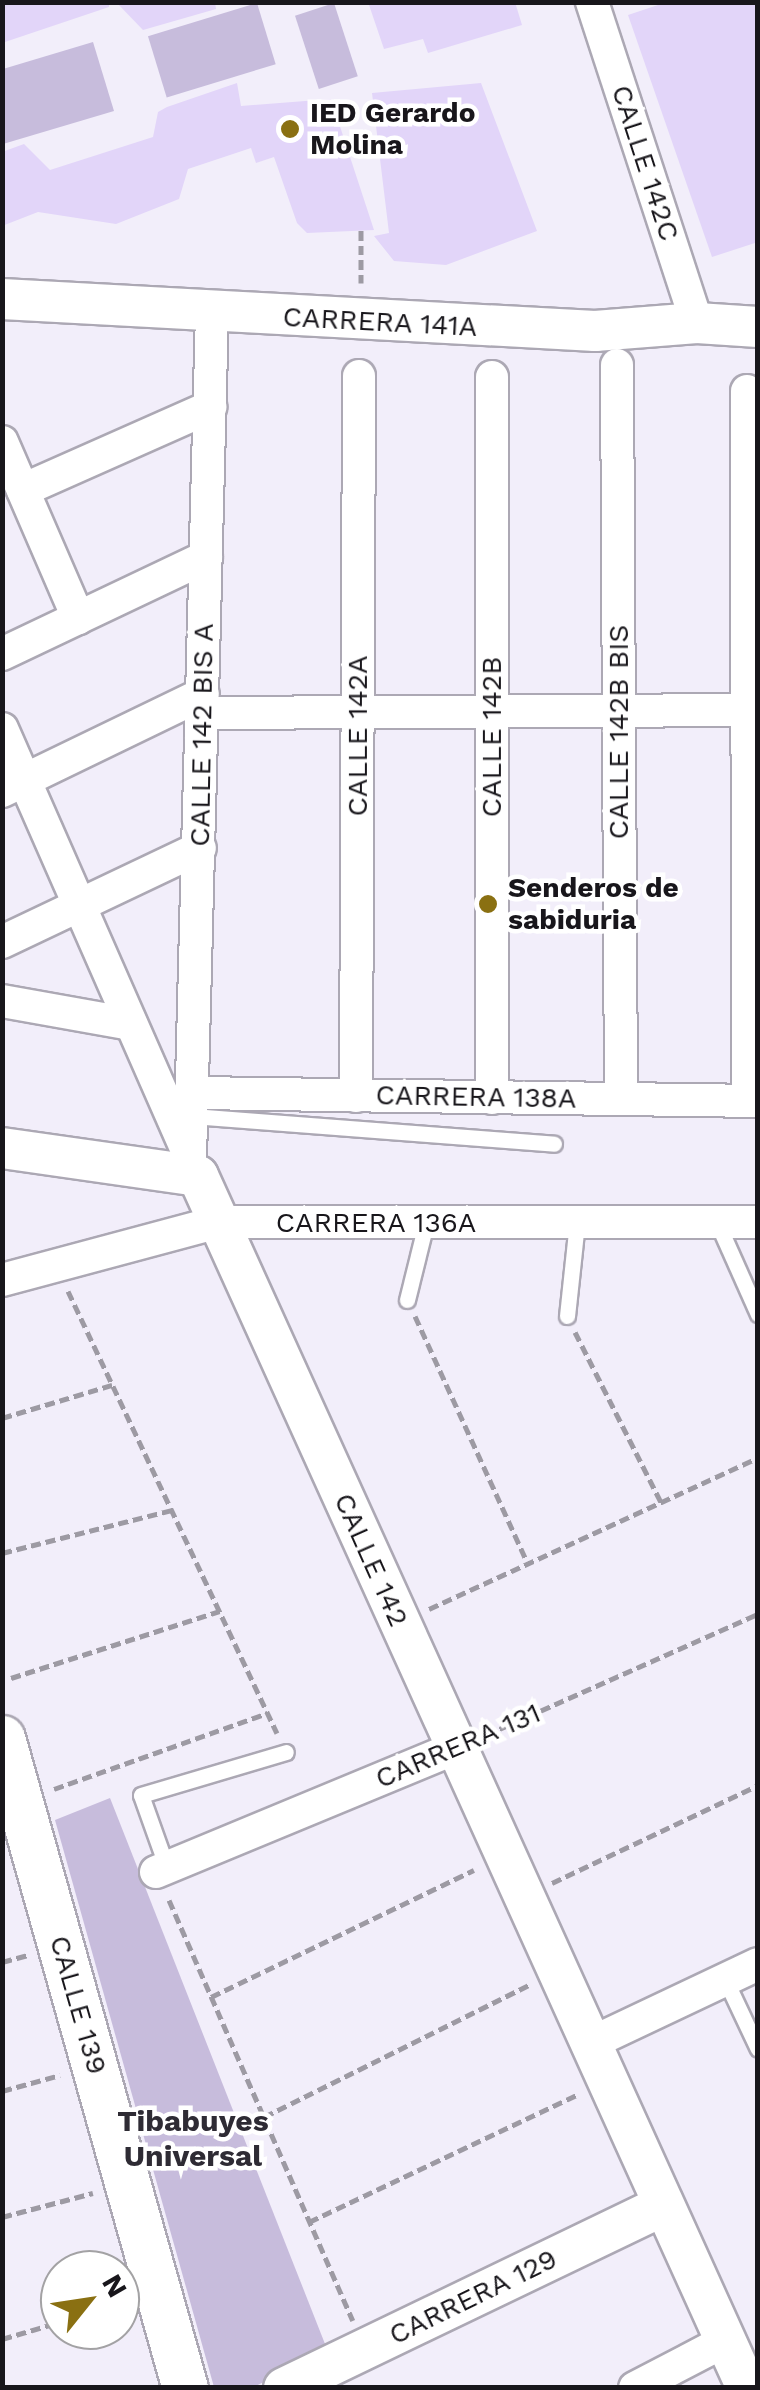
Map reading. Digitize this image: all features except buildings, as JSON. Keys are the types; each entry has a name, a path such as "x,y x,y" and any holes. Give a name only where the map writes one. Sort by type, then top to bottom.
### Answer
{"main road":[{"name":"CALLE 139","path":"2,1738 185,2388"}],"street":[{"name":"CALLE 142C","path":"592,2 697,323"},
{"name":"CARRERA 141A","path":"2,299 594,331 697,323 758,327"},
{"name":"CALLE 142 BIS A","path":"194,1167 212,313"},
{"name":"CALLE 142B BIS","path":"617,365 621,1099"},
{"name":"CALLE 142A","path":"356,1096 360,376"},
{"name":"CALLE 142B","path":"492,377 492,1098"},
{"path":"747,391 753,710 753,1101"},
{"path":"23,490 210,407"},
{"path":"2,442 78,618"},
{"path":"2,654 206,556"},
{"path":"14,786 203,703 358,715 753,710"},
{"name":"CALLE 142","path":"2,729 14,786 80,905 399,1623 747,2388"},
{"path":"2,942 200,848"},
{"path":"2,1001 132,1024"},
{"name":"CARRERA 138A","path":"193,1105 356,1096 753,1101"},
{"path":"2,1148 194,1167"},
{"name":"CARRERA 136A","path":"2,1280 219,1222 758,1222"},
{"name":"CARRERA 131","path":"162,1870 456,1748"},
{"path":"590,2044 758,1964"},
{"name":"CARRERA 129","path":"284,2388 662,2206"},
{"path":"634,2388 725,2342"}],"lane":[{"path":"193,1105 554,1144"},
{"path":"567,1316 576,1222"},
{"path":"717,1222 758,1314"},
{"path":"408,1300 426,1223"},
{"path":"162,1870 141,1795 286,1752"},
{"path":"725,1979 758,2049"}],"path":[{"path":"360,230 361,286"},
{"path":"56,1266 286,1752"},
{"path":"408,1300 528,1564"},
{"path":"567,1316 661,1502"},
{"path":"2,1418 112,1385"},
{"path":"399,1623 758,1458"},
{"path":"2,1553 172,1510"},
{"path":"11,1678 220,1611"},
{"name":"CARRERA 131","path":"456,1748 758,1614"},
{"path":"40,1794 268,1714"},
{"path":"522,1896 758,1786"},
{"path":"211,1997 504,1856"},
{"path":"162,1870 211,1997 365,2348"},
{"path":"2,1962 41,1952"},
{"path":"264,2117 557,1971"},
{"path":"2,2091 72,2072"},
{"path":"309,2222 606,2081"},
{"path":"2,2217 100,2191"},
{"path":"2,2339 40,2328"}],"shaded area":[{"path":"257,3 276,64 167,98 148,36"},
{"path":"334,3 358,76 319,89 295,16"},
{"path":"93,42 114,111 3,144 3,69"},
{"path":"110,1798 327,2349 254,2387 214,2387 55,1820"}],"place":[{"name":"IED Gerardo Molina","path":"290,129"},
{"name":"Senderos de sabiduria","path":"488,904"}],"district":[{"name":"Tibabuyes Universal","path":"193,2138"}]}
